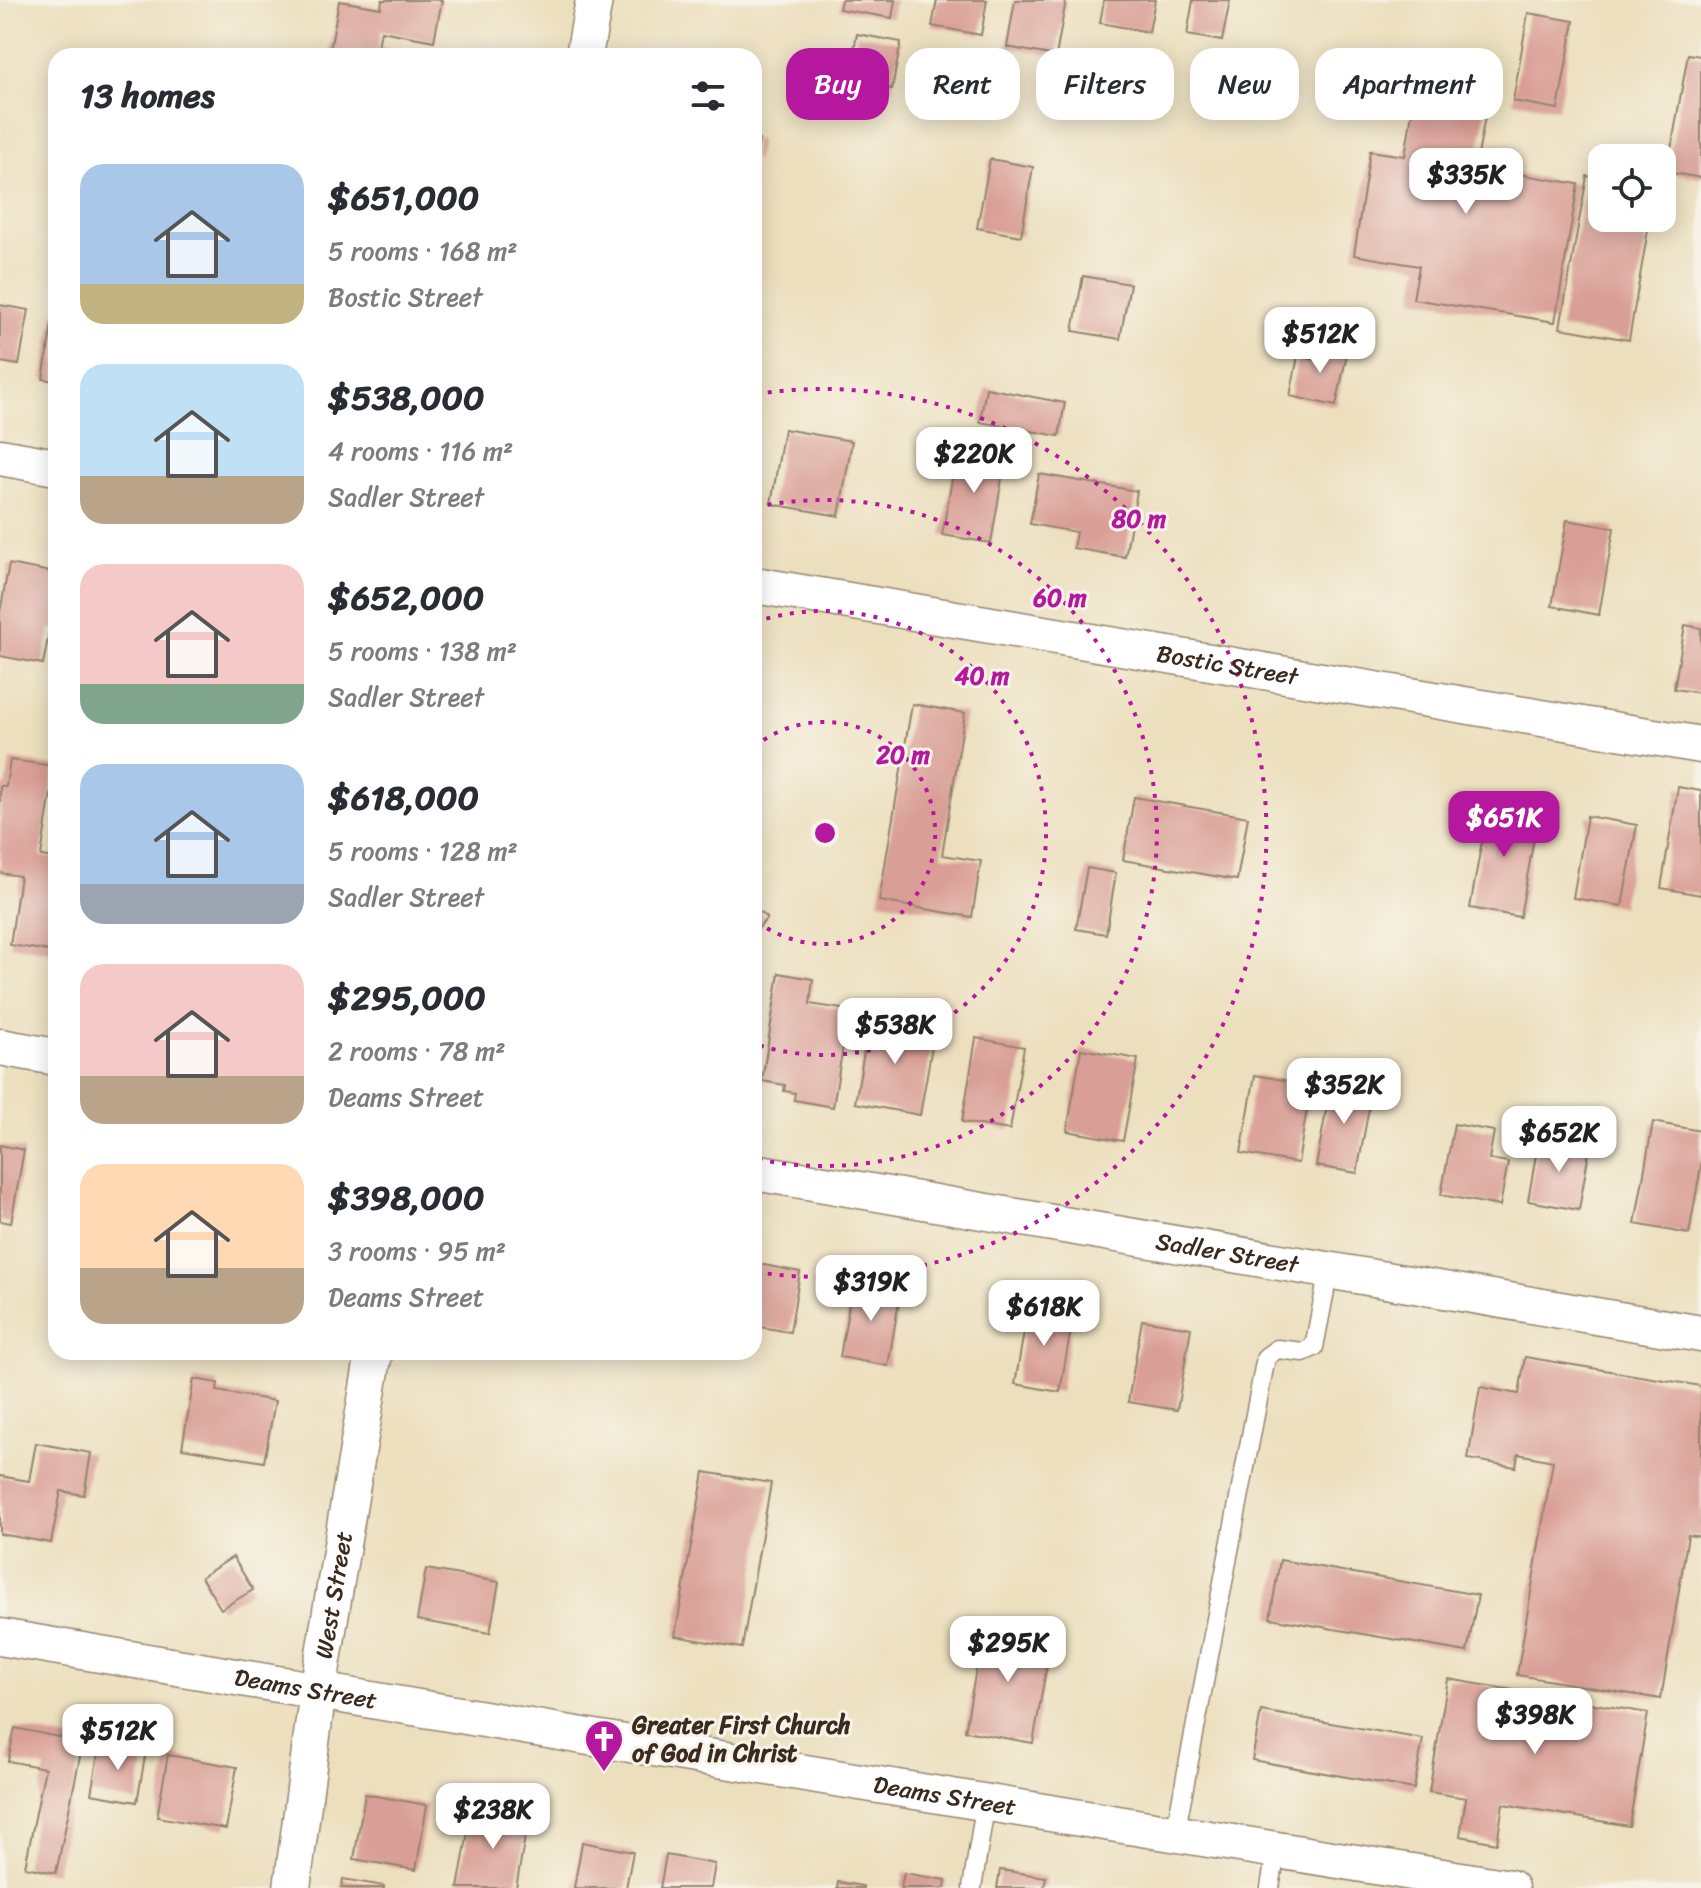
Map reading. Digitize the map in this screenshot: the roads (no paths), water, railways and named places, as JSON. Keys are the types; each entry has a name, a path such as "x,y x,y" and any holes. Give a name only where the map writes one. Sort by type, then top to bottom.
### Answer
{"street":[{"path":"585,48 594,0"},
{"path":"0,457 48,466"},
{"name":"Bostic Street","path":"762,586 1701,745"},
{"path":"0,1047 48,1056"},
{"name":"Sadler Street","path":"762,1173 1701,1334"},
{"name":"West Street","path":"292,1888 318,1690 373,1360"},
{"name":"Deams Street","path":"0,1637 986,1801 1436,1882 1510,1888"}],"lane":[{"path":"1175,1834 1266,1357 1277,1349 1303,1352 1314,1347 1329,1270"},
{"path":"972,1888 986,1801"},
{"path":"1270,1888 1276,1851"}],"place":[{"name":"Greater First Church of God in Christ","path":"604,1773"}]}
